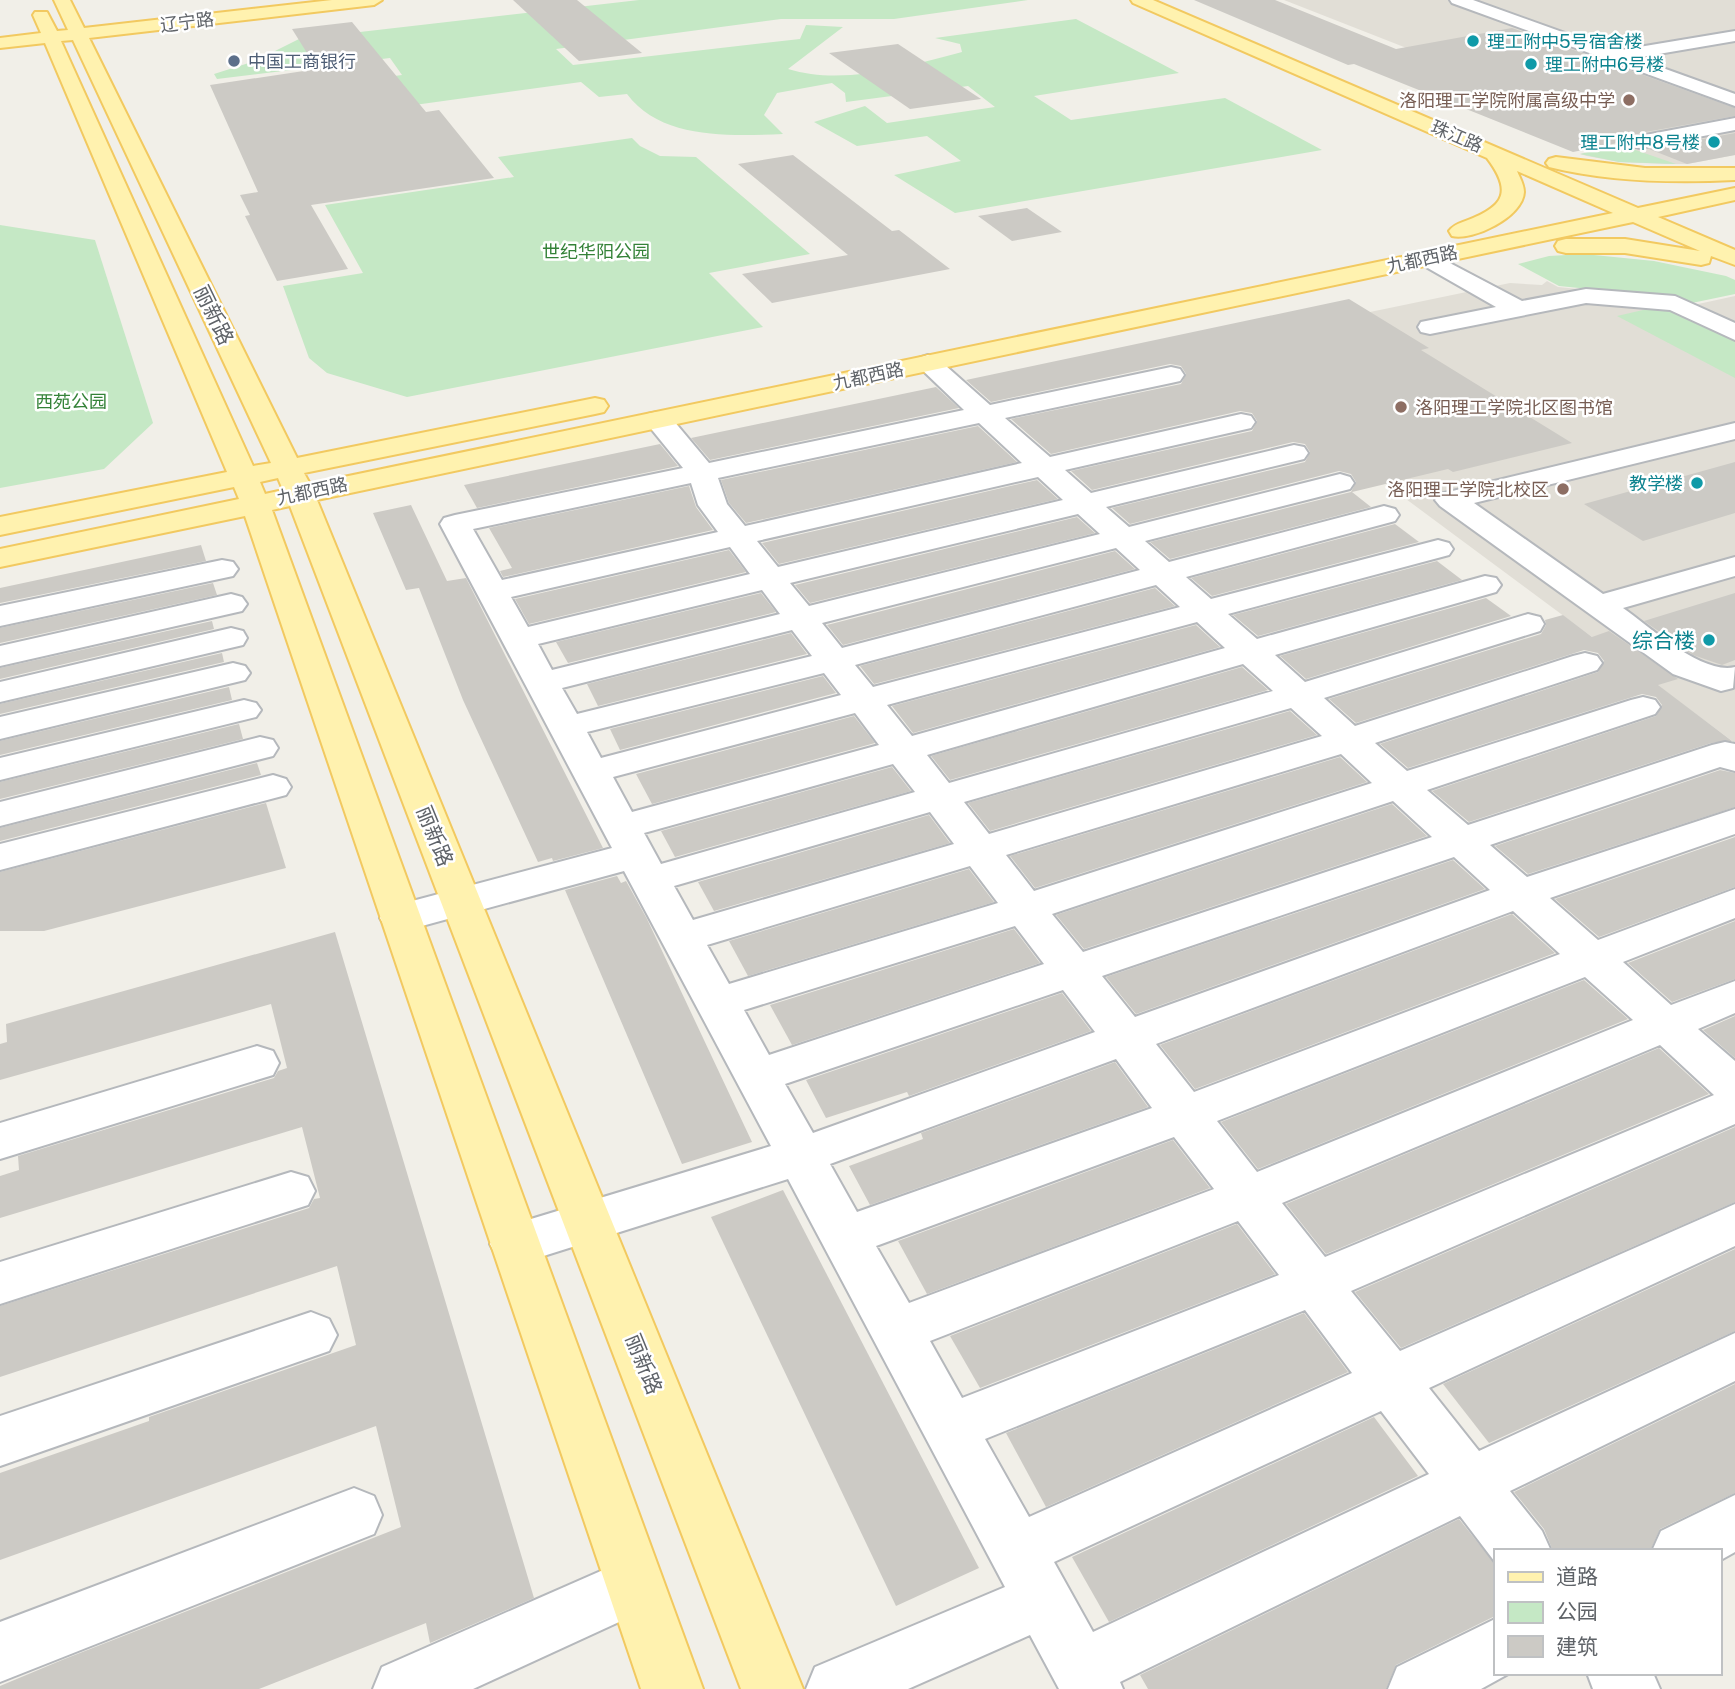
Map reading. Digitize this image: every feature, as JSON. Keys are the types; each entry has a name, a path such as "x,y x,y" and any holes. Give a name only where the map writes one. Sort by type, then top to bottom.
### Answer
{"main road":[{"name":"丽新路","path":"35,0 250,490 671,1689"},
{"name":"丽新路","path":"62,0 294,481 772,1689"},
{"name":"辽宁路","path":"77,32 330,0"},
{"name":"辽宁路","path":"0,43 50,35 374,0"},
{"name":"珠江路","path":"1139,0 1633,206 1735,244"},
{"name":"珠江路","path":"1161,0 1499,150"},
{"name":"辽宁路","path":"0,38 50,35"},
{"path":"1499,150 1618,173 1681,177 1735,176"},
{"path":"1468,240 1511,204 1516,187 1499,150"},
{"name":"九都西路","path":"0,526 250,490 658,420 929,345 1633,206 1735,176"},
{"name":"九都西路","path":"929,345 1427,258 1468,240 1633,206 1735,194"},
{"name":"珠江路","path":"1633,206 1735,258"},
{"path":"1468,240 1625,246 1668,251 1735,265"},
{"name":"九都西路","path":"294,481 615,402"},
{"name":"九都西路","path":"0,558 250,490"}],"street":[{"path":"1458,0 1735,99"},
{"path":"1615,57 1735,36"},
{"path":"1640,142 1735,124"},
{"path":"1427,258 1518,309"},
{"path":"1430,327 1586,296 1675,303 1735,333"},
{"path":"929,345 984,414 1735,1087"},
{"path":"1171,375 455,524 1086,1679 1469,1482 1735,1356"},
{"path":"658,420 702,473 713,505 1520,1549"},
{"path":"492,592 1241,422"},
{"path":"1735,431 1450,500 1685,667 1721,681 1735,677"},
{"path":"517,639 1294,453"},
{"path":"542,683 1340,483"},
{"path":"566,727 835,660 1384,515"},
{"path":"590,772 1438,549"},
{"path":"1598,605 1735,566"},
{"path":"0,616 222,569"},
{"path":"635,854 904,750 1485,585"},
{"path":"0,656 231,604"},
{"path":"401,918 635,854 941,797 1298,695 1528,624"},
{"path":"0,692 231,638"},
{"path":"682,938 1348,740 1586,663"},
{"path":"0,728 233,673"},
{"path":"717,1003 1026,908 1643,707"},
{"path":"0,769 244,710"},
{"path":"0,814 260,748"},
{"path":"757,1076 1725,753 1735,760"},
{"path":"0,857 273,787"},
{"path":"515,1244 801,1156 1520,894 1735,821"},
{"path":"844,1237 1186,1114 1735,903"},
{"path":"896,1331 1248,1195 1735,996"},
{"path":"0,1141 257,1063"},
{"path":"949,1427 1316,1283 1735,1105"},
{"path":"0,1283 291,1191"},
{"path":"837,1689 1029,1576 1392,1381 1735,1224"},
{"path":"0,1441 311,1335"},
{"path":"0,1652 354,1515"},
{"path":"1685,1549 1735,1522"},
{"path":"404,1689 635,1585"},
{"path":"1419,1689 1494,1650"}],"shaded area":[{"name":"洛阳理工学院附属高级中学","path":"1284,0 1735,0 1735,155 1687,164 1666,164 1619,162 1580,154 1628,143 1418,57 1423,56 1404,47"},
{"name":"洛阳理工学院北校区","path":"1547,281 1558,287 1670,298 1689,306 1735,296 1735,743 1201,347 1510,283 1542,285"}],"green space":[{"path":"639,0 1028,0 894,19 781,19 556,49 573,65 800,39 806,25 843,27 788,69 809,74 853,75 898,68 962,52 960,44 935,38 1076,19 1179,73 1034,96 1071,120 1225,98 1322,150 955,213 894,175 961,161 927,136 857,146 814,122 865,106 887,123 995,107 968,86 846,102 845,93 832,83 777,93 764,115 783,134 720,134 678,127 658,120 641,109 627,94 599,97 581,82 241,129 225,98 402,75 390,58 217,79 214,74 255,61 299,39"},
{"name":"世纪华阳公园","path":"632,138 640,146 660,156 696,157 810,254 709,273 763,327 407,397 327,373 309,358 283,286 363,273 325,205 514,177 498,157"},
{"path":"1621,145 1676,164 1619,162 1580,154"},
{"name":"西苑公园","path":"0,225 95,240 153,423 104,469 0,488"},
{"path":"1584,254 1654,261 1726,276 1735,280 1735,294 1687,304 1669,297 1559,286 1518,264 1549,256"},
{"path":"1669,304 1735,337 1735,378 1617,316"}],"building":[{"path":"513,0 577,0 642,53 579,61"},
{"path":"1194,0 1275,0 1396,49 1512,28 1735,108 1735,116 1640,133 1628,141 1573,152 1354,64 1348,65"},
{"path":"352,22 426,112 439,110 494,178 311,205 348,269 277,281 245,216 250,215 240,195 258,192 210,85 317,69 292,29"},
{"path":"898,44 981,99 910,109 829,53"},
{"name":"理工附中8号楼","path":"1735,133 1735,155 1687,164 1649,149"},
{"path":"793,155 892,231 899,230 950,269 772,303 742,274 848,255 738,164"},
{"path":"1027,208 1062,232 1012,241 978,216"},
{"path":"1349,299 1429,348 1421,350 1572,443 1453,472 1448,469 1352,492 1371,507 1170,559 1150,542 1351,492 1356,482 1351,474 1339,471 1130,524 1112,508 1305,462 1310,452 1305,444 1293,442 1092,490 1071,471 1252,431 1257,421 1252,413 1240,411 1051,454 1011,419 1181,384 1186,374 1181,366 1170,364 991,402 966,380"},
{"path":"936,387 959,408 710,460 691,438"},
{"path":"978,426 1017,462 746,523 729,503 721,480"},
{"path":"660,444 678,466 477,508 464,485"},
{"name":"教学楼","path":"1735,462 1735,513 1643,541 1584,504"},
{"path":"1037,480 1058,499 779,564 762,543"},
{"path":"689,486 696,507 713,530 503,577 500,571 512,568 489,528"},
{"path":"411,505 447,581 466,578 603,848 553,861 552,858 538,862 463,700 419,588 406,590 373,513"},
{"path":"1077,517 1095,533 810,603 795,585"},
{"path":"1395,524 1419,542 1212,596 1191,578"},
{"path":"201,545 206,561 0,603 0,588"},
{"path":"729,550 746,572 529,624 515,599"},
{"path":"1115,551 1135,569 843,645 827,625"},
{"path":"1437,561 1462,580 1258,636 1233,615"},
{"path":"213,583 217,595 0,643 0,628"},
{"path":"1155,588 1175,606 874,684 860,666"},
{"path":"761,593 776,612 568,663 556,642"},
{"name":"综合楼","path":"1735,593 1735,660 1722,665 1693,655 1644,621"},
{"path":"1486,598 1511,616 1306,679 1280,656"},
{"path":"1563,615 1592,637 1609,631 1678,679 1658,685 1732,741 1711,743 1469,822 1432,791 1656,716 1662,705 1656,697 1642,694 1408,768 1380,744 1598,672 1604,661 1598,653 1584,650 1356,723 1329,699 1541,634 1546,625 1545,620"},
{"path":"212,621 214,629 0,679 0,668"},
{"path":"1196,625 1220,647 913,733 892,706"},
{"path":"791,633 807,654 598,706 587,684"},
{"path":"222,653 224,662 0,714 0,704"},
{"path":"1242,667 1268,690 950,780 931,756"},
{"path":"823,676 836,693 620,750 610,729"},
{"path":"229,687 232,700 0,755 0,741"},
{"path":"1290,711 1317,735 990,831 968,803"},
{"path":"854,716 875,743 652,804 636,774"},
{"path":"239,724 243,739 0,799 0,782"},
{"path":"1340,757 1367,782 1035,888 1010,856"},
{"path":"257,763 261,775 0,841 0,828"},
{"path":"892,767 911,791 675,857 661,831"},
{"path":"1720,770 1735,773 1735,807 1528,874 1495,846"},
{"path":"266,803 286,868 44,931 0,931 0,872"},
{"path":"1392,804 1427,836 1084,949 1056,915"},
{"path":"929,815 950,843 714,911 698,882"},
{"path":"1735,837 1735,887 1599,937 1555,899"},
{"path":"1453,860 1485,889 1136,1014 1106,977"},
{"path":"969,869 994,902 748,976 729,941"},
{"path":"617,876 621,883 626,881 647,919 752,1142 682,1164 565,890"},
{"path":"1512,914 1555,953 1195,1089 1160,1045"},
{"path":"1735,921 1735,979 1672,1002 1628,963"},
{"path":"1014,929 1040,963 792,1045 770,1005"},
{"path":"335,932 534,1598 430,1643 426,1623 259,1689 0,1689 0,1686 62,1660 401,1527 376,1426 0,1560 0,1473 149,1421 149,1417 356,1345 337,1266 0,1377 0,1306 309,1208 314,1199 320,1198 302,1127 0,1218 0,1176 19,1170 18,1156 274,1078 278,1071 287,1068 271,1004 0,1080 0,1044 7,1042 6,1024"},
{"path":"1584,980 1628,1019 1258,1169 1221,1122"},
{"path":"1062,993 1091,1031 909,1096 907,1092 826,1118 806,1080"},
{"path":"1735,1016 1735,1058 1703,1030"},
{"path":"1659,1048 1709,1094 1326,1254 1286,1204"},
{"path":"1115,1062 1148,1107 870,1205 849,1166 923,1139 921,1133"},
{"path":"1735,1127 1735,1202 1401,1348 1355,1292"},
{"path":"1173,1140 1210,1188 927,1294 898,1241"},
{"path":"783,1190 979,1568 896,1606 711,1217"},
{"path":"1237,1224 1275,1274 980,1388 950,1336"},
{"path":"1735,1249 1735,1331 1489,1443 1443,1384"},
{"path":"1304,1313 1348,1372 1046,1507 1006,1433"},
{"path":"1735,1384 1735,1493 1660,1529 1651,1549 1552,1549 1544,1529 1514,1492"},
{"path":"1374,1417 1418,1476 1109,1622 1072,1557"},
{"path":"1459,1519 1494,1563 1494,1616 1396,1665 1386,1689 1148,1689 1140,1675"}],"place":[{"name":"理工附中5号宿舍楼","path":"1473,41"},
{"name":"中国工商银行","path":"234,61"},
{"name":"理工附中6号楼","path":"1531,64"},
{"name":"洛阳理工学院附属高级中学","path":"1629,100"},
{"name":"理工附中8号楼","path":"1714,142"},
{"name":"洛阳理工学院北区图书馆","path":"1401,407"},
{"name":"教学楼","path":"1697,483"},
{"name":"洛阳理工学院北校区","path":"1563,489"},
{"name":"综合楼","path":"1709,640"}]}
